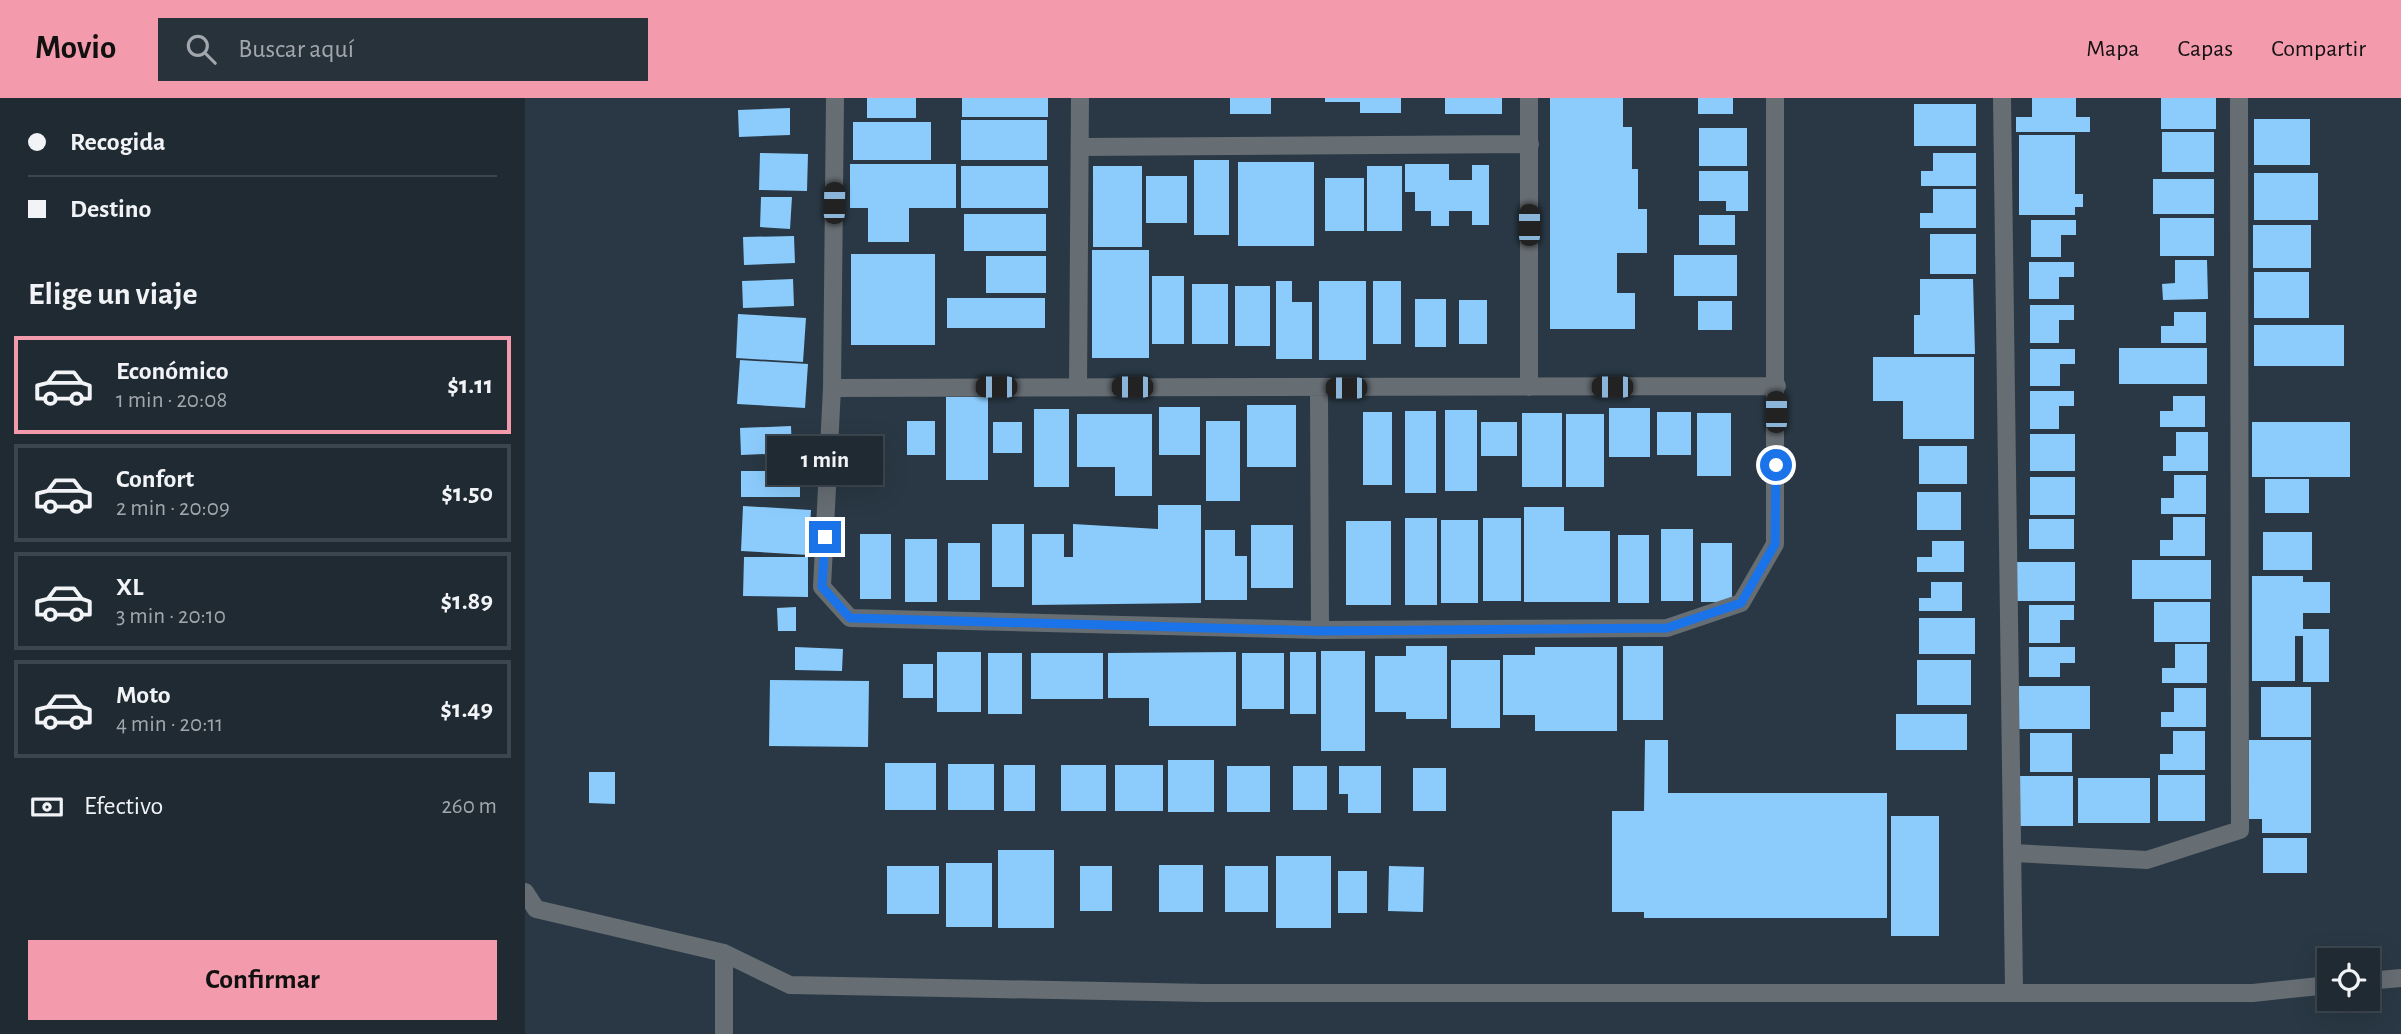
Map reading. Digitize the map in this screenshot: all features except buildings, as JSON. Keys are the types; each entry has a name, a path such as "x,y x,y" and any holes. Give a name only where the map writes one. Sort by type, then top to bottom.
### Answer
{"street":[{"path":"835,98 832,388 822,587 850,618 1320,631 1667,628 1741,603 1775,544 1775,98"},
{"path":"1078,387 1080,98"},
{"path":"1529,98 1529,387"},
{"path":"2002,98 2014,990"},
{"path":"2013,853 2147,860 2240,830 2239,98"},
{"path":"1081,147 1529,144"},
{"path":"832,388 1777,386"},
{"path":"1319,388 1320,631"},
{"path":"525,892 536,909 724,953 790,985 1205,993 2014,990 2253,993 2317,986"},
{"path":"724,953 724,1034"},
{"path":"2380,980 2401,978"}],"route":[{"path":"825,537 822,587 850,618 1320,631 1667,628 1741,603 1775,544 1776,465"}]}
